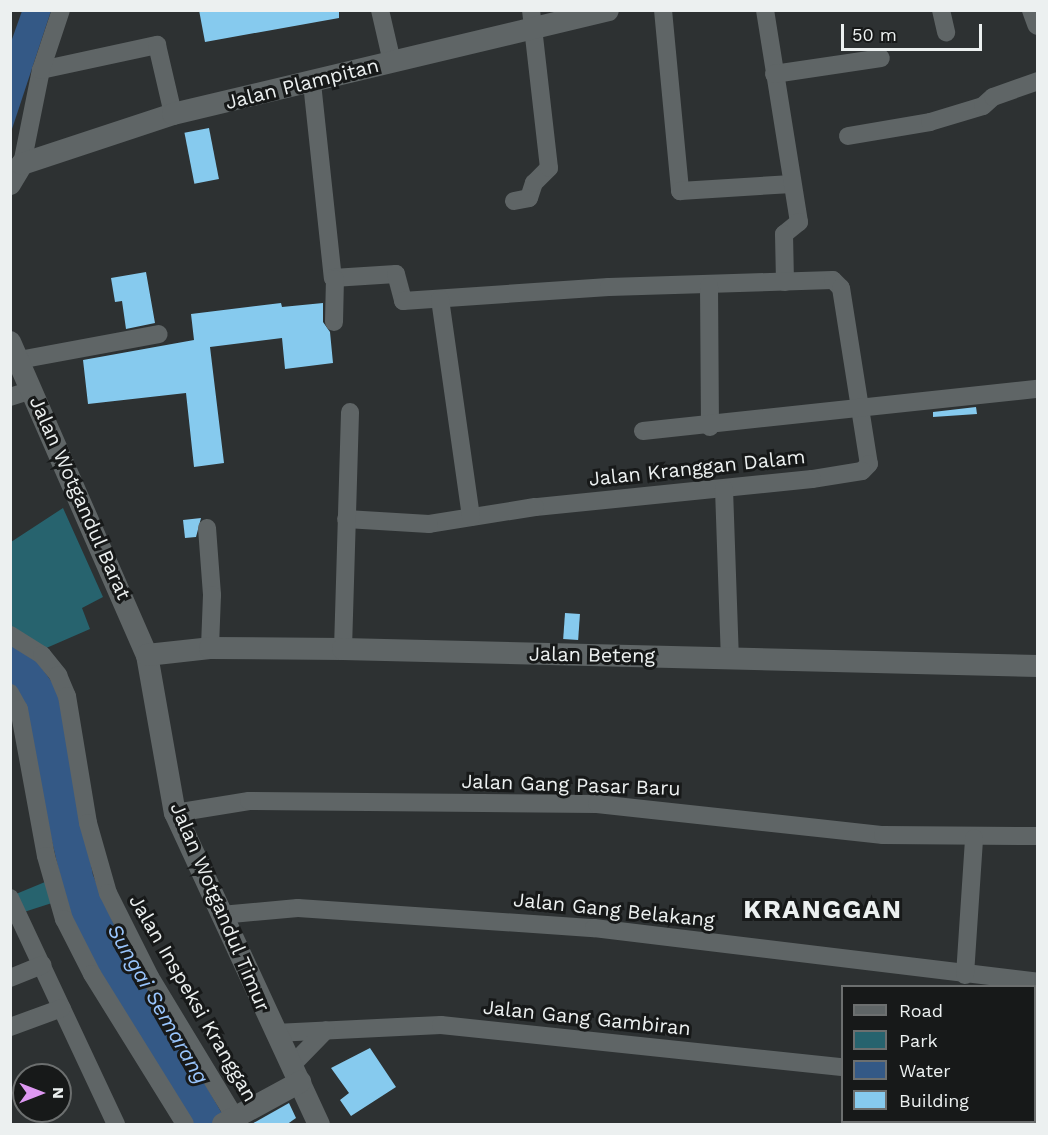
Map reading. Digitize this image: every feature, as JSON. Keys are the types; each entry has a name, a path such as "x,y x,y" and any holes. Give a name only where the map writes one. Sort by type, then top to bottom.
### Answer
{"street":[{"path":"10,184 22,164 41,70 61,10"},
{"path":"380,10 392,62"},
{"name":"Jalan Plampitan","path":"22,164 173,114 392,62 533,18 608,10"},
{"path":"663,10 680,191 792,184"},
{"path":"765,10 799,222 784,234 785,282"},
{"path":"942,10 946,32"},
{"path":"1033,10 1038,24"},
{"path":"514,201 530,198 534,183 549,168 533,18"},
{"path":"41,70 157,45 173,114"},
{"path":"774,74 881,58"},
{"path":"848,136 941,119 983,106 993,97 1038,81"},
{"path":"312,82 335,279 334,322"},
{"name":"Jalan Kranggan Dalam","path":"335,279 396,274 401,301 609,287 709,286 833,280 840,284 869,464 864,470 724,489 407,525 346,519"},
{"name":"Jalan Kranggan Dalam","path":"709,286 710,427"},
{"path":"440,300 471,517"},
{"path":"15,351 159,334"},
{"name":"Jalan Wotgandul Barat","path":"15,351 147,655"},
{"name":"Jalan Kranggan Dalam","path":"644,431 710,427 1038,389"},
{"path":"10,397 32,390"},
{"path":"343,650 350,412"},
{"path":"724,489 730,658"},
{"path":"207,528 212,595 210,648"},
{"name":"Jalan Inspeksi Kranggan","path":"10,635 42,655 58,675 67,696 88,823 108,893 156,987 232,1122"},
{"name":"Jalan Beteng","path":"147,655 210,648 1038,666"},
{"name":"Jalan Wotgandul Timur","path":"147,655 175,813 319,1125"},
{"path":"10,693 19,709 46,856 64,919 92,974 184,1125"},
{"name":"Jalan Gang Pasar Baru","path":"175,813 249,801 597,804 883,835 974,838 1038,836"},
{"path":"965,975 974,838"},
{"path":"10,898 116,1125"},
{"name":"Jalan Gang Belakang","path":"221,915 298,908 594,928 965,975 1038,982"},
{"path":"10,978 42,965"},
{"path":"10,1027 62,1008"},
{"name":"Jalan Gang Gambiran","path":"275,1033 441,1025 841,1066"},
{"path":"232,1122 296,1074 326,1030"}],"green space":[{"path":"63,508 103,597 82,608 90,629 44,649 11,630 11,542"},
{"path":"45,882 52,903 24,912 16,894"}],"water":[{"path":"22,11 51,11 11,132 11,42"},
{"name":"Sungai Semarang","path":"11,643 33,656 57,689 93,875 114,925 228,1124 191,1124 71,922 16,689 11,684"}],"building":[{"path":"199,10 339,10 339,18 205,42"},
{"path":"209,128 219,179 194,184 184,133"},
{"path":"146,272 155,323 126,329 122,301 115,302 111,278"},
{"path":"281,303 282,307 323,303 323,322 330,332 333,363 285,369 282,338 210,347 224,463 194,467 186,393 88,404 83,360 194,340 191,314"},
{"path":"976,407 977,414 933,417 933,412"},
{"path":"201,518 196,537 185,538 183,520"},
{"path":"565,613 580,614 578,640 563,639"},
{"path":"370,1048 396,1087 351,1116 340,1100 349,1093 331,1068"},
{"path":"289,1103 296,1118 286,1125 250,1125"}],"district":[{"name":"KRANGGAN","path":"823,910"}]}
